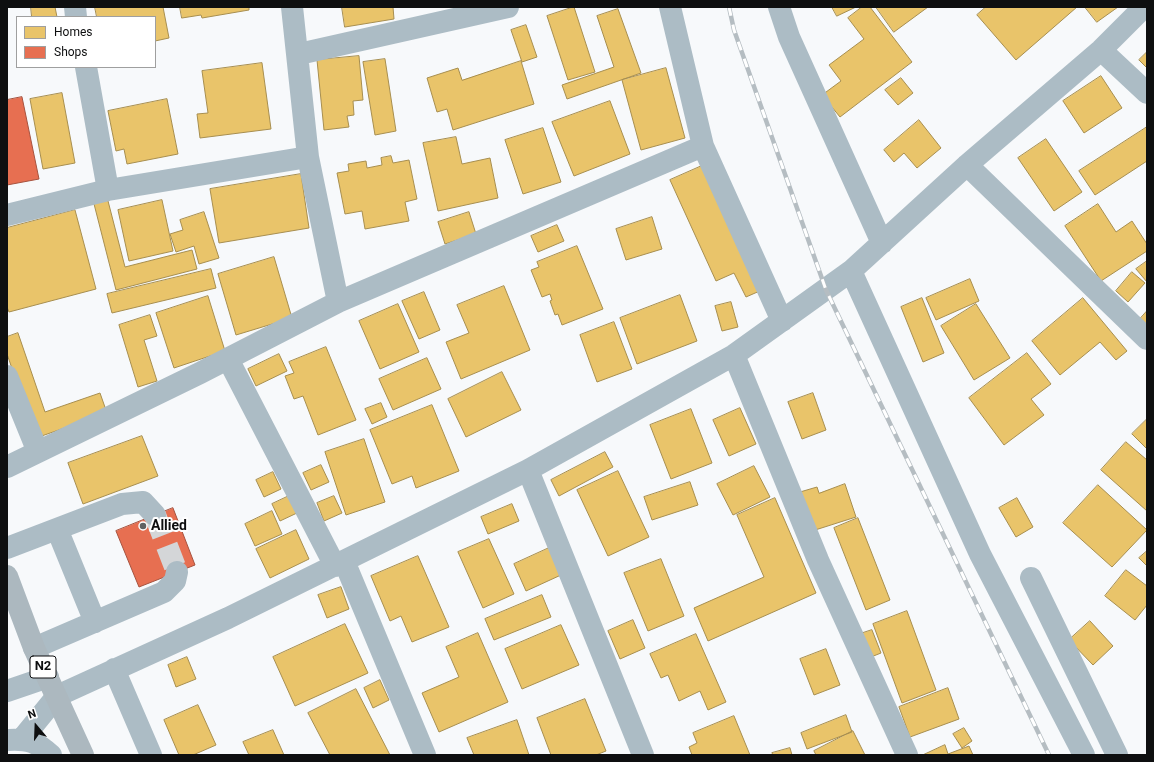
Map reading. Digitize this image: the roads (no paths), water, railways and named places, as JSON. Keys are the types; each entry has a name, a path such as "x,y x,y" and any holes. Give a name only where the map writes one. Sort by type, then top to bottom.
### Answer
{"highway":[{"name":"N2","path":"7,576 34,648 83,755"}],"street":[{"path":"292,7 299,54 308,157 338,302"},
{"path":"299,54 508,7"},
{"path":"670,7 703,146 782,321"},
{"path":"779,7 789,37 882,243"},
{"path":"15,740 57,696 228,618 528,470 734,355 851,271 967,164 1101,50 1144,7"},
{"path":"1101,50 1147,93"},
{"path":"86,68 108,190"},
{"path":"7,466 228,359 338,302 703,146"},
{"path":"7,215 108,190 308,157"},
{"path":"967,164 1147,339"},
{"path":"851,271 980,554 1084,755"},
{"path":"734,355 818,560 907,755"},
{"path":"228,359 339,563 425,755"},
{"path":"7,376 38,452"},
{"path":"528,470 643,755"},
{"path":"7,548 122,504 143,502 155,515"},
{"path":"57,529 95,622"},
{"path":"34,648 164,592 175,581 177,572"},
{"path":"1032,578 1117,755"},
{"path":"114,669 151,755"},
{"path":"7,691 48,677"},
{"path":"15,740 39,744 51,755"}],"tunnel":[{"path":"155,515 177,572"}],"railway":[{"path":"729,7 734,30 826,290 1049,755"}],"place":[{"name":"Allied","path":"143,526"}]}
